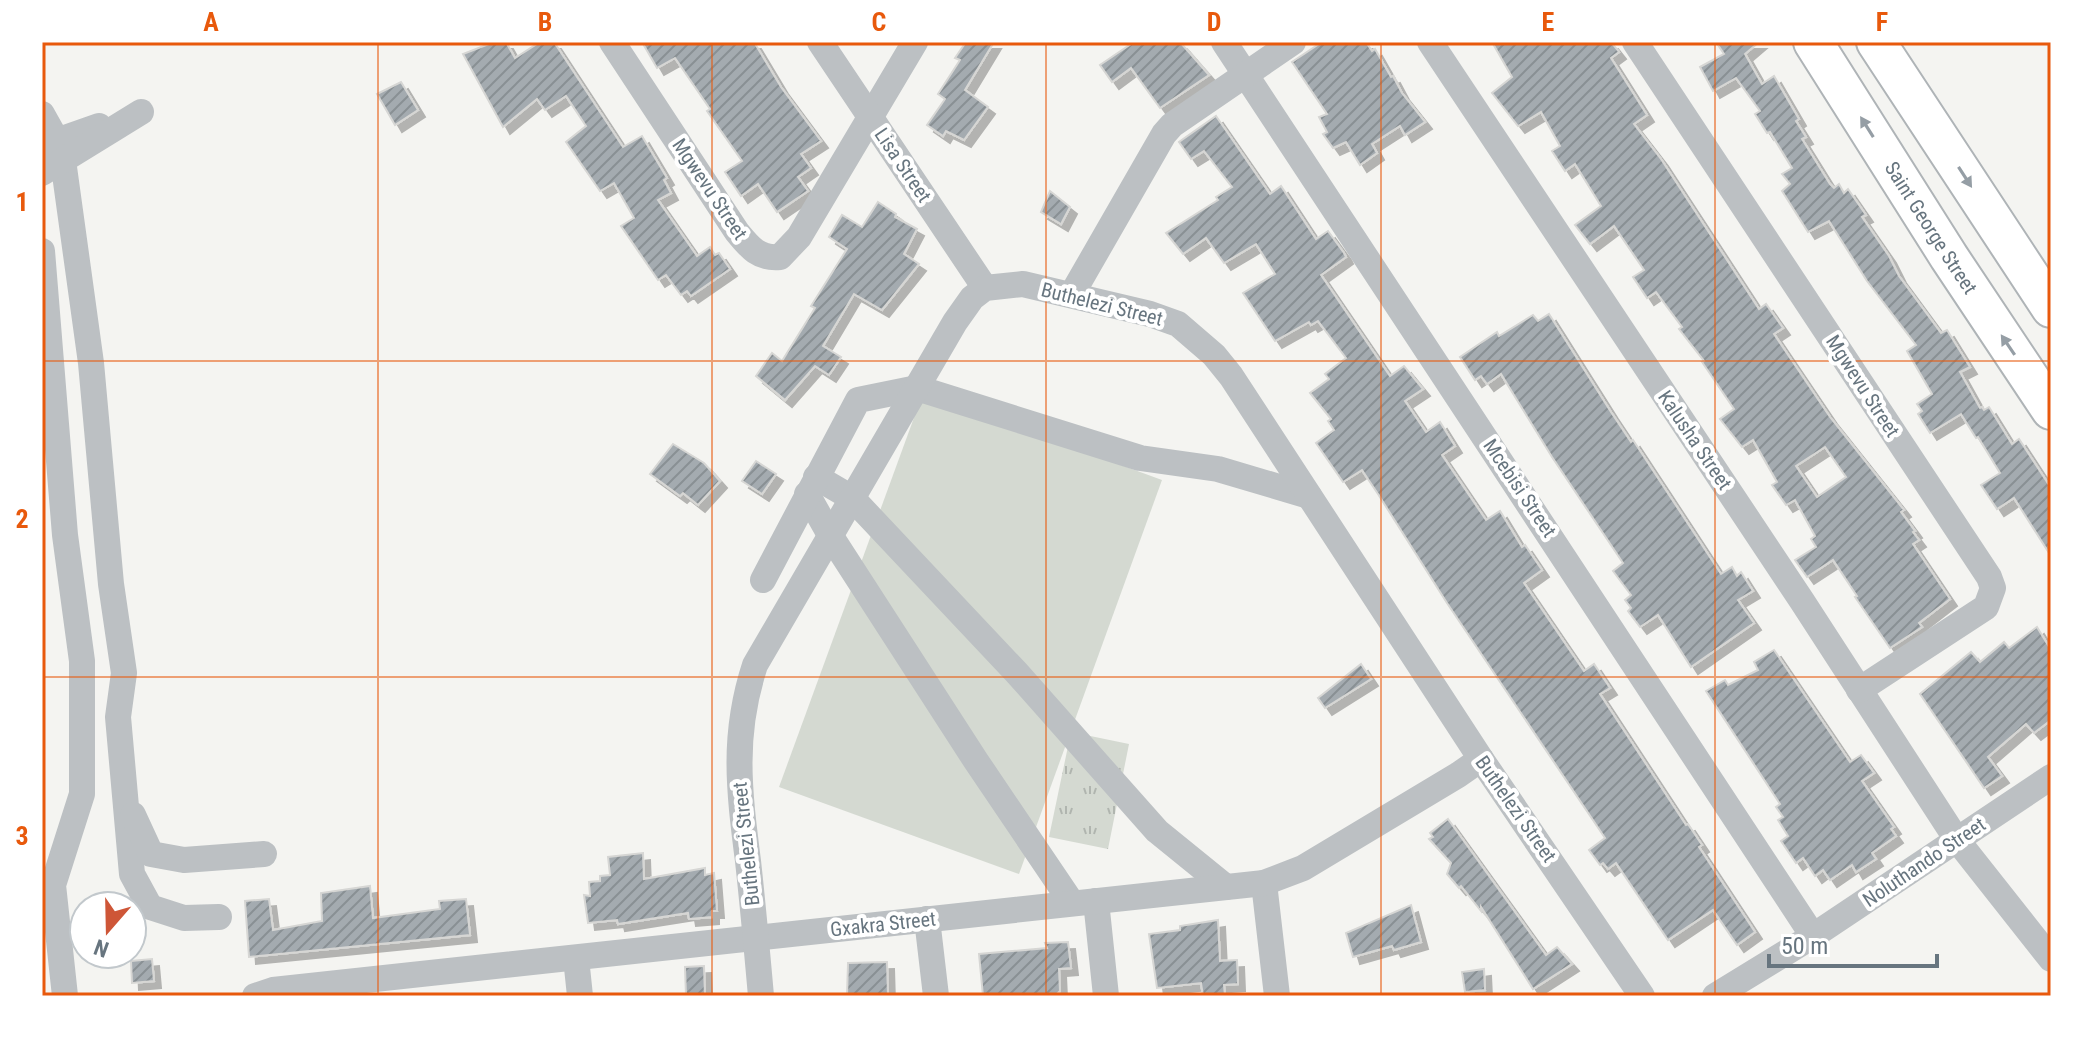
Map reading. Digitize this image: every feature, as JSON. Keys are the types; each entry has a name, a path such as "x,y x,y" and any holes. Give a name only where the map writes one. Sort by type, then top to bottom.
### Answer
{"main road":[{"name":"Saint George Street","path":"1813,42 1949,257 2051,410"},
{"path":"1876,42 2051,308"}],"street":[{"name":"Mgwevu Street","path":"612,42 737,232 751,249 770,258 780,257 799,237 870,116"},
{"name":"Lisa Street","path":"820,42 985,288"},
{"path":"870,116 915,42"},
{"name":"Mcebisi Street","path":"1224,42 1813,936"},
{"path":"1072,294 1164,134 1172,125 1293,42"},
{"name":"Kalusha Street","path":"1430,42 1957,840 2025,922 2051,959"},
{"name":"Mgwevu Street","path":"1635,42 1989,577 1993,588 1986,607 1859,690"},
{"path":"42,114 91,363 111,584 124,673 118,717 132,874 150,907 184,918 219,917"},
{"path":"42,251 65,535 82,661 82,794 53,885 65,996"},
{"name":"Buthelezi Street","path":"761,996 740,805 740,733 744,697 759,657 955,322 972,298 985,288 1023,284 1150,314 1178,324 1196,338 1231,376 1481,759 1642,996"},
{"path":"763,580 858,400 917,388 1140,458 1218,469 1309,496"},
{"path":"851,409 871,466"},
{"path":"811,486 852,498 1016,672 1157,831 1226,887"},
{"path":"811,486 830,535 976,761 1084,902 1106,996"},
{"name":"Gxakra Street","path":"255,996 273,990 405,986 576,958 1264,883 1303,868 1481,759"},
{"name":"Noluthando Street","path":"1715,996 1813,936 2051,777"},
{"path":"126,803 151,854 184,860 264,854"},
{"path":"1264,883 1277,996"},
{"path":"927,919 936,996"},
{"path":"576,958 580,996"}],"green space":[{"path":"923,393 1162,480 1019,874 779,787"},
{"path":"1071,732 1129,744 1108,849 1049,837"}],"building":[{"path":"494,42 506,42 515,58 540,42 554,42 623,147 642,136 667,178 664,180 671,193 658,200 697,256 710,247 715,255 719,253 730,269 691,296 687,291 681,295 666,275 658,280 621,226 634,218 614,183 600,191 566,142 586,126 566,96 545,110 537,99 503,127 463,54"},
{"path":"642,42 754,42 781,87 821,141 801,154 811,168 798,177 808,191 777,212 758,184 741,196 725,172 742,161 707,111 710,109 675,58 657,68"},
{"path":"966,42 994,42 965,90 988,107 964,140 946,131 943,136 927,125 945,99 938,94 960,60 955,58"},
{"path":"1134,42 1180,42 1209,75 1160,108 1131,68 1112,82 1100,65"},
{"path":"1322,42 1366,42 1372,51 1375,49 1391,77 1425,122 1405,135 1400,126 1372,144 1377,153 1360,165 1346,142 1333,148 1323,134 1327,132 1319,117 1327,114 1292,62"},
{"path":"1492,42 1611,42 1619,52 1611,58 1647,115 1634,124 1661,159 1759,309 1766,304 1783,328 1774,334 1830,417 1904,510 1901,512 1919,540 1913,544 1950,599 1919,623 1922,627 1890,648 1833,560 1807,577 1795,560 1816,547 1811,539 1815,536 1795,500 1786,505 1772,485 1777,482 1753,440 1742,447 1720,419 1734,409 1656,292 1647,298 1633,277 1644,270 1614,226 1590,244 1575,225 1601,206 1575,164 1565,171 1552,151 1560,146 1541,112 1518,126 1492,93 1512,77","holes":["1825,447 1846,477 1817,497 1796,466"]},
{"path":"1716,42 1759,42 1745,54 1762,84 1774,76 1799,119 1796,121 1806,137 1802,139 1830,184 1834,188 1839,184 1844,193 1848,189 1899,276 1941,333 1947,330 1970,367 1960,372 1980,408 1984,410 1989,407 2012,444 2019,439 2051,488 2051,556 2014,498 1997,509 1981,485 2000,473 1961,414 1930,433 1918,414 1922,411 1917,404 1932,394 1907,351 1916,345 1867,281 1829,221 1808,232 1782,191 1790,184 1782,174 1792,168 1755,114 1760,111 1736,78 1713,91 1700,67 1724,54"},
{"path":"401,82 418,110 395,125 377,94"},
{"path":"1216,116 1270,194 1281,186 1316,239 1328,231 1344,253 1346,257 1321,275 1390,376 1404,366 1423,389 1405,401 1426,432 1440,422 1455,446 1442,455 1486,520 1500,511 1522,547 1525,545 1542,570 1524,583 1584,671 1594,664 1610,688 1600,694 1702,845 1699,847 1755,932 1737,945 1713,910 1668,940 1616,863 1608,869 1603,863 1600,865 1589,850 1605,838 1362,470 1343,482 1316,443 1334,430 1328,421 1331,419 1310,393 1329,379 1325,374 1346,358 1318,321 1311,325 1309,322 1275,341 1243,293 1275,274 1256,244 1224,263 1206,238 1183,254 1166,233 1218,200 1216,197 1232,187 1204,151 1191,159 1179,142"},
{"path":"1050,191 1070,207 1061,224 1041,212"},
{"path":"878,202 896,214 895,217 917,229 904,254 919,264 882,310 854,294 823,346 841,357 829,375 815,366 785,400 756,376 772,353 782,361 815,308 811,306 847,249 829,237 842,215 862,227"},
{"path":"1549,314 1721,574 1732,567 1737,576 1741,572 1753,591 1738,600 1754,623 1691,667 1658,615 1640,627 1628,611 1631,608 1625,600 1631,595 1613,571 1623,563 1501,374 1487,384 1481,376 1475,380 1460,357 1497,332 1499,336 1533,315 1538,321"},
{"path":"673,444 704,463 720,481 698,505 650,474"},
{"path":"756,461 776,474 762,494 742,481"},
{"path":"2037,627 2051,650 2051,720 2034,733 2026,724 1988,757 2002,776 1984,788 1920,694 1971,652 1980,662 2004,642 2009,648"},
{"path":"1774,650 1850,762 1861,755 1874,773 1862,781 1894,827 1891,829 1896,836 1872,853 1876,859 1856,872 1852,865 1830,880 1823,870 1815,876 1803,858 1796,863 1781,841 1788,836 1778,820 1783,817 1776,807 1780,804 1706,691 1725,680 1728,685 1758,670 1754,662"},
{"path":"1361,664 1371,679 1325,708 1318,698"},
{"path":"1448,819 1546,955 1557,947 1572,964 1533,989 1481,907 1481,911 1447,874 1451,863 1429,839 1433,837 1430,833"},
{"path":"643,853 644,879 705,868 705,875 714,873 717,911 712,911 712,917 689,919 688,913 618,924 617,920 588,923 584,895 590,896 589,882 600,881 600,876 610,875 608,857"},
{"path":"370,886 373,918 440,909 439,901 466,899 470,935 249,957 245,901 269,899 273,930 322,921 321,893"},
{"path":"1411,905 1421,942 1353,957 1346,933"},
{"path":"1218,920 1220,961 1237,960 1238,984 1224,985 1225,996 1203,996 1201,983 1157,988 1149,934"},
{"path":"1068,942 1071,968 1059,969 1060,991 1055,996 983,996 979,954 1047,948 1045,943"},
{"path":"148,959 152,959 154,981 132,983 131,970 148,970"},
{"path":"887,962 888,996 847,996 848,963"},
{"path":"704,966 705,996 686,996 685,967"},
{"path":"1484,969 1485,990 1465,992 1462,972"}]}
